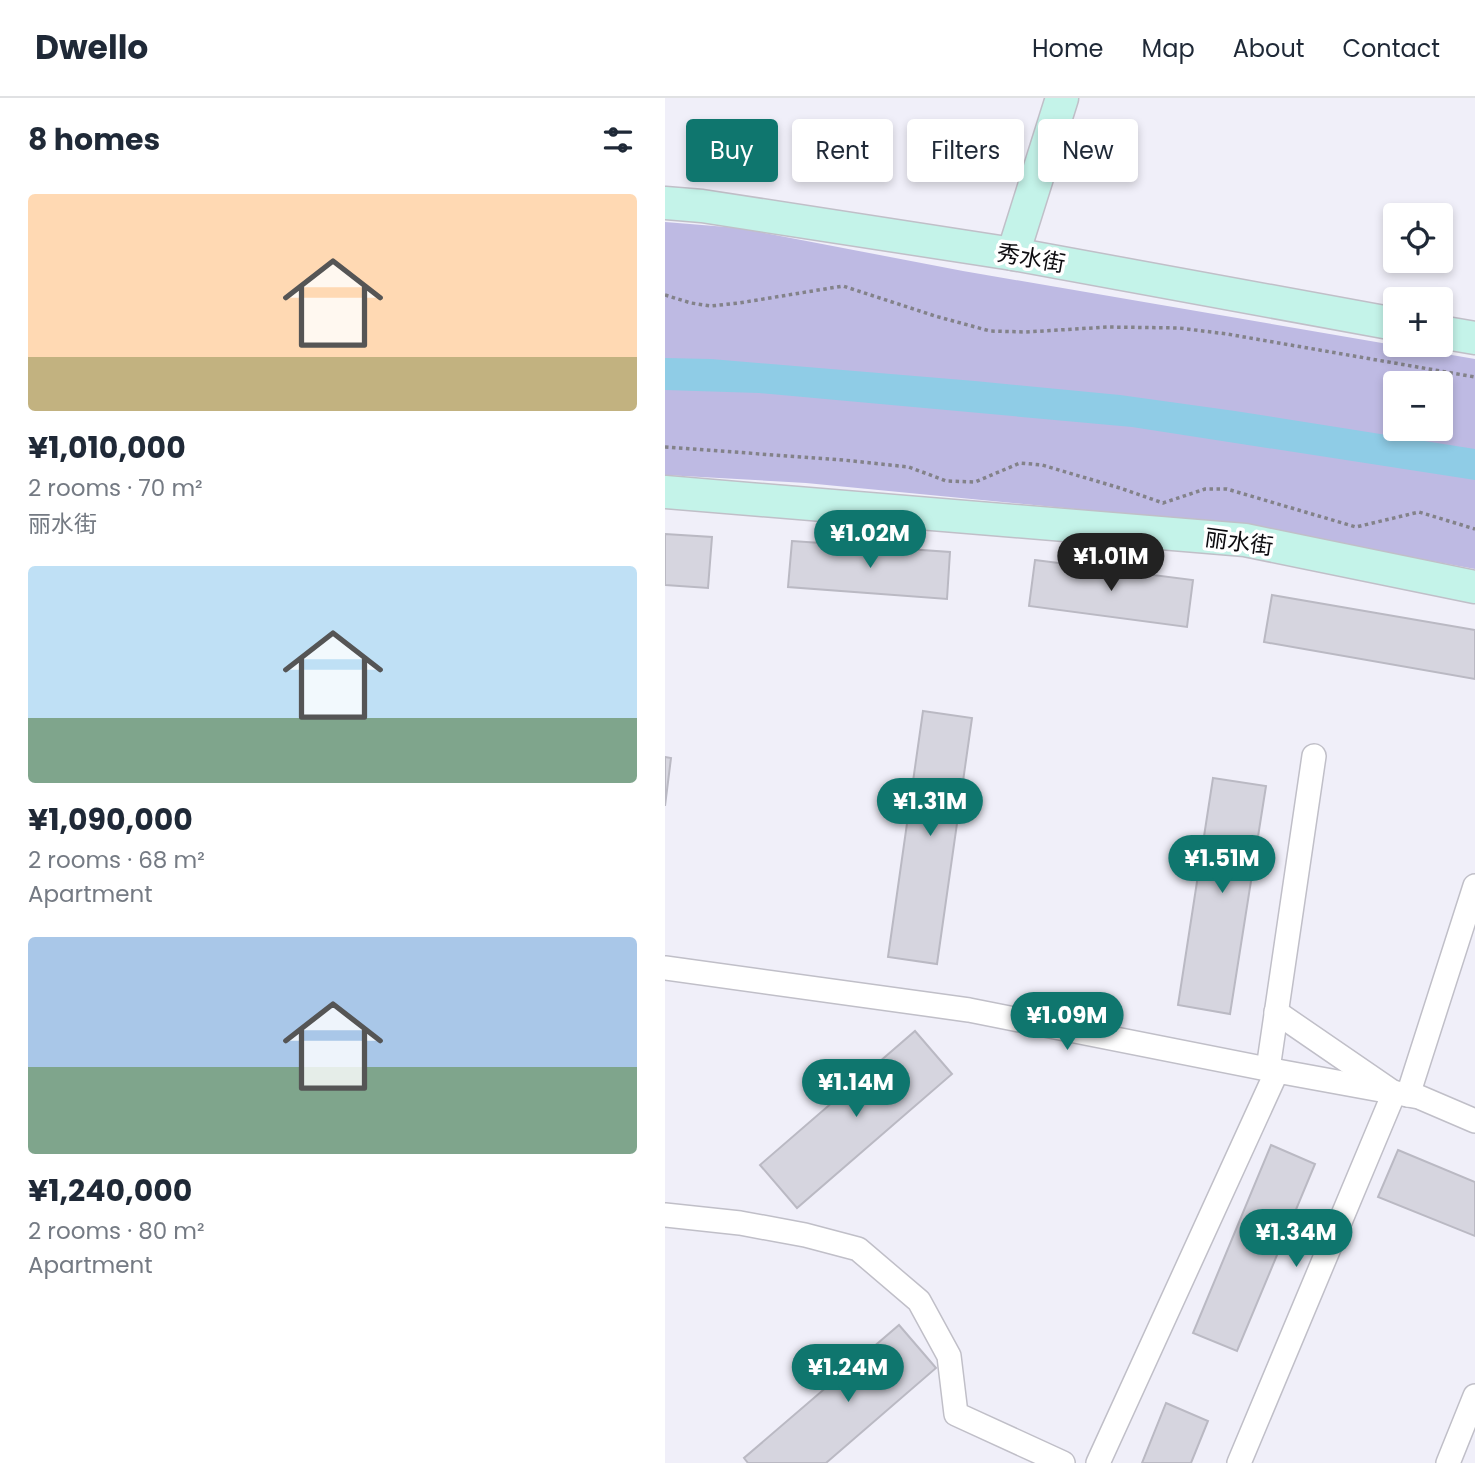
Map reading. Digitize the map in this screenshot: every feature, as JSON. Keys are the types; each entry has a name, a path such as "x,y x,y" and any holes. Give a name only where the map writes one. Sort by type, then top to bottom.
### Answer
{"street":[{"path":"1013,254 1062,98"},
{"name":"秀水街","path":"665,203 1013,254 1383,322"},
{"path":"1453,334 1475,338"},
{"name":"丽水街","path":"665,492 1245,540 1475,587"},
{"path":"1098,1463 1272,1070 1276,1012 1314,756"},
{"path":"1239,1463 1401,1094 1475,886"},
{"path":"665,968 969,1010 1419,1097 1475,1121"},
{"path":"1276,1012 1401,1094"},
{"path":"665,1215 740,1223 805,1235 858,1249 919,1301 949,1356 956,1414 1063,1463"},
{"path":"1448,1463 1475,1396"}],"path":[{"path":"665,295 711,306 843,286 990,331 1026,332 1108,327 1179,328 1475,377"},
{"path":"665,447 909,467 946,481 975,482 1020,463 1042,465 1163,503 1205,489 1227,489 1356,527 1419,512 1475,529"}],"shaded area":[{"path":"665,222 739,228 963,271 1383,343 1383,357 1453,355 1475,359 1475,569 1229,524 806,483 665,475"}],"water":[{"path":"665,358 711,359 1120,395 1383,434 1383,441 1424,441 1475,449 1475,480 1132,427 759,393 665,390"}],"building":[{"path":"665,534 712,537 708,588 665,585"},
{"path":"792,541 950,552 947,599 788,587"},
{"path":"1035,560 1193,580 1187,627 1029,606"},
{"path":"1272,595 1475,630 1475,679 1264,642"},
{"path":"923,711 972,718 937,964 888,957"},
{"path":"665,757 671,758 665,806"},
{"path":"1213,778 1266,786 1230,1014 1178,1005"},
{"path":"915,1031 952,1074 797,1208 760,1165"},
{"path":"1271,1145 1315,1164 1237,1351 1193,1333"},
{"path":"1398,1150 1475,1182 1475,1236 1378,1197"},
{"path":"899,1325 936,1368 826,1463 748,1463 744,1458"},
{"path":"1166,1403 1208,1421 1191,1463 1142,1463"}]}
